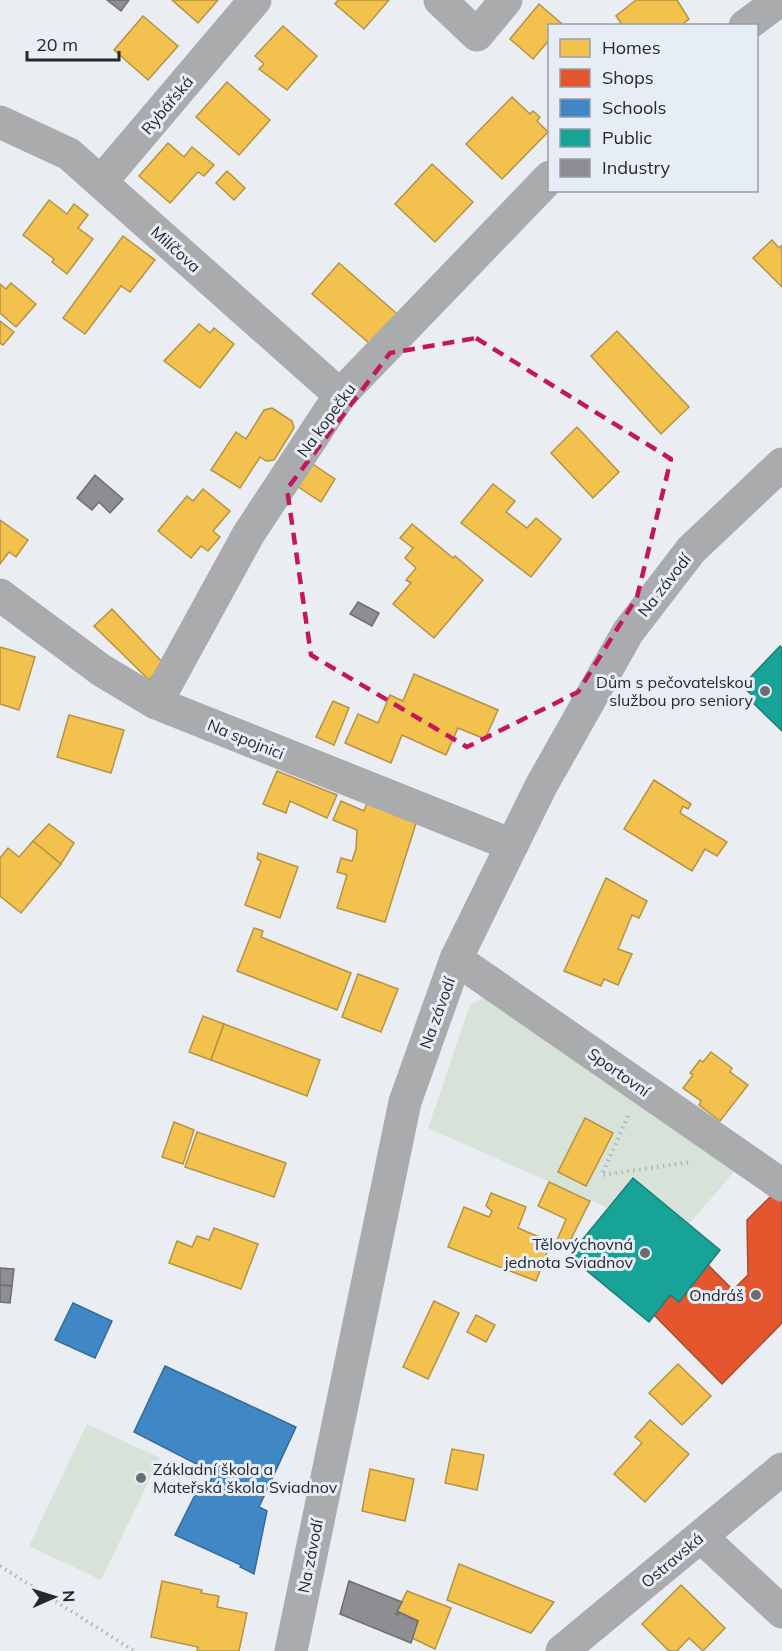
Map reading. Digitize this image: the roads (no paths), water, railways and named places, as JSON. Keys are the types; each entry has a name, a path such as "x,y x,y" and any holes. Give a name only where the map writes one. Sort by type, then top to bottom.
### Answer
{"street":[{"name":"Rybářská","path":"101,182 255,0"},
{"path":"440,0 477,35 506,0"},
{"path":"748,24 780,0"},
{"name":"Milíčova","path":"0,122 69,154 340,394"},
{"name":"Na kopečku","path":"156,703 248,535 340,394 548,178"},
{"name":"Na závodí","path":"291,1651 405,1102 456,959 541,786 628,632 691,550 782,464"},
{"name":"Na spojnici","path":"0,595 100,670 156,703 512,845"},
{"name":"Sportovní","path":"456,959 782,1185"},
{"name":"Ostravská","path":"562,1651 782,1469"},
{"path":"701,1537 782,1612"}],"place":[{"name":"Dům s pečovatelskou službou pro seniory","path":"765,691"},
{"name":"Tělovýchovná jednota Sviadnov","path":"645,1253"},
{"name":"Ondráš","path":"756,1295"},
{"name":"Základní škola a Mateřská škola Sviadnov","path":"141,1478"}]}
